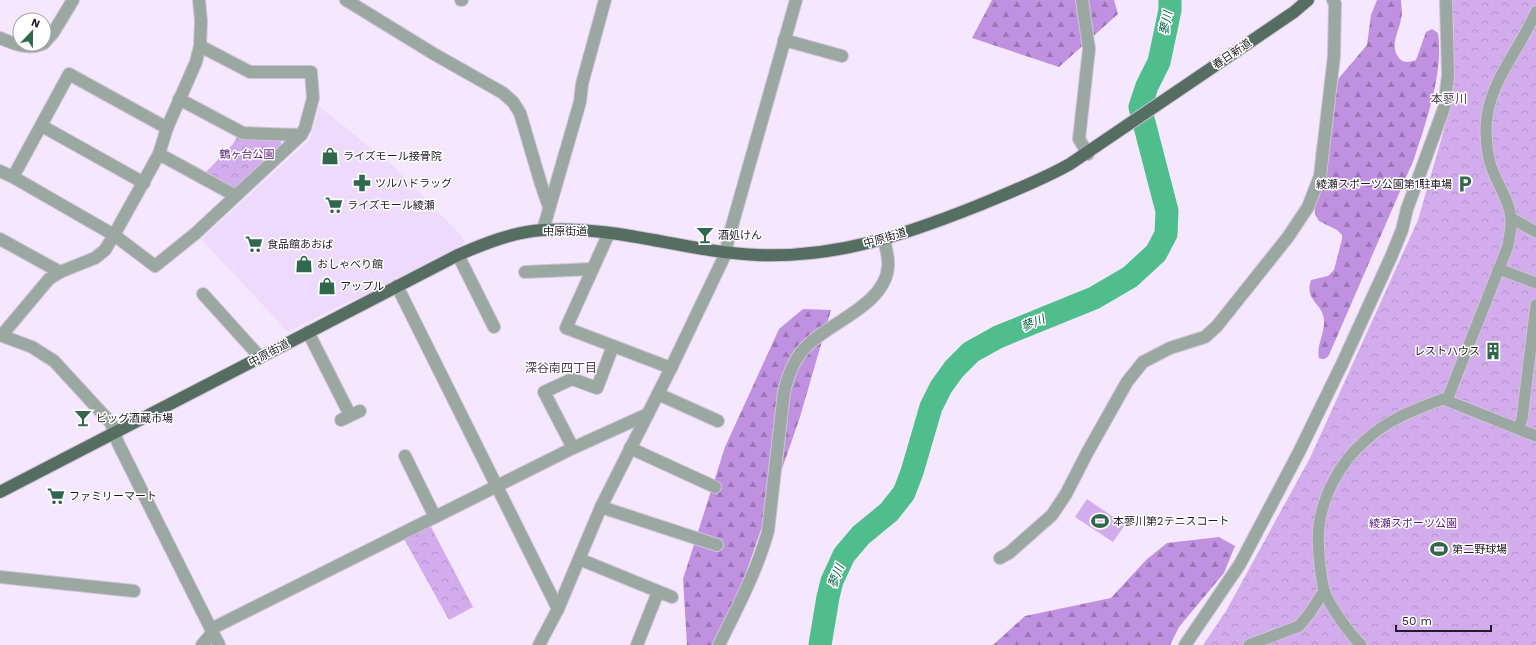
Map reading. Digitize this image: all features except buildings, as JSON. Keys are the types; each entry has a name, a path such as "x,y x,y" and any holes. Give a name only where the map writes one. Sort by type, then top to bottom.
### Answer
{"main road":[{"name":"春日新道","path":"1156,107 1294,12 1308,0"},
{"name":"中原街道","path":"0,492 458,255 503,238 543,230 572,229 609,233 726,253 760,255 801,254 851,248 884,240 924,226 1054,174 1088,154 1156,107"}],"street":[{"path":"52,35 73,0"},
{"path":"199,0 201,21 200,46 196,62 167,128 159,154 114,235 105,250 95,258 60,272 49,279 1,335 32,347 54,361 111,423 118,443 219,645"},
{"path":"346,0 503,94 513,102 520,113 549,207"},
{"path":"543,230 580,102 582,84 605,0"},
{"path":"538,645 558,609 601,506 671,368 726,253 728,240 796,0"},
{"path":"1082,0 1089,49 1079,139 1088,154"},
{"path":"1000,558 1009,553 1052,514 1066,494 1087,453 1128,382 1143,362 1170,348 1205,337 1217,326 1288,236 1308,207 1320,176 1334,56 1335,4 1333,0"},
{"path":"1185,645 1240,564 1262,522 1342,364 1402,230 1407,209 1444,108 1448,75 1446,0"},
{"path":"1447,400 1508,246 1511,218 1508,206 1489,160 1486,144 1486,118 1491,97 1498,80 1528,30 1536,12"},
{"path":"0,38 12,43"},
{"path":"784,40 842,56"},
{"path":"0,171 114,235 155,266 196,233 301,134 305,128 313,98 311,72 250,72 200,46"},
{"path":"13,177 69,74 167,128"},
{"path":"180,99 243,132 301,134"},
{"path":"42,126 144,183"},
{"path":"159,154 236,196"},
{"path":"1511,218 1536,232"},
{"path":"609,233 566,328 671,368"},
{"path":"0,239 60,272"},
{"path":"719,645 756,568 764,547 768,531 784,392 788,376 797,359 808,344 863,306 879,290 888,268 888,259 884,240"},
{"path":"458,255 494,327"},
{"path":"525,272 592,269"},
{"path":"1498,270 1536,283"},
{"path":"397,286 558,609"},
{"path":"203,294 260,357"},
{"path":"1518,429 1522,419 1536,304"},
{"path":"308,332 350,416"},
{"path":"573,448 544,392 572,379 596,388 613,346"},
{"path":"658,394 718,421"},
{"path":"1415,398 1429,404"},
{"path":"1361,645 1338,616 1324,590 1318,550 1319,526 1326,500 1338,473 1351,454 1366,439 1389,421 1443,399 1536,436"},
{"path":"202,645 212,630 496,486 573,448 648,414"},
{"path":"630,448 715,487"},
{"path":"405,456 435,517"},
{"path":"601,506 718,545"},
{"path":"579,559 672,597"},
{"path":"0,577 134,591"},
{"path":"1249,645 1299,626 1309,614 1324,590"},
{"path":"637,645 658,592"}],"shaded area":[{"name":"ライズモール綾瀬","path":"319,106 394,167 462,236 465,243 363,296 341,305 288,332 201,239 310,140"}],"green space":[{"path":"992,0 1114,0 1118,14 1059,67 972,38"},
{"path":"1377,0 1401,0 1402,17 1395,49 1399,58 1403,61 1409,62 1416,60 1426,32 1432,29 1438,33 1439,48 1436,80 1433,97 1414,159 1329,355 1322,359 1319,358 1318,353 1324,320 1321,310 1310,293 1311,280 1328,276 1334,270 1342,235 1337,230 1319,221 1315,214 1313,190 1316,148 1325,104 1339,78 1367,45 1371,15"},
{"name":"綾瀬スポーツ公園","path":"1452,0 1536,0 1536,645 1203,645 1226,611 1310,458 1418,220 1450,109 1454,80 1454,29"},
{"name":"鶴ヶ台公園","path":"238,134 280,139 282,146 238,187 231,188 205,173 233,144"},
{"path":"803,309 831,310 800,417 721,645 687,645 683,579 725,447 779,329"},
{"name":"本蓼川第2テニスコート","path":"1087,499 1125,525 1113,542 1075,517"},
{"path":"429,523 473,607 449,620 403,537"},
{"path":"1219,537 1235,546 1224,573 1179,627 1170,645 993,645 1025,616 1111,598 1146,560 1167,543"}],"waterway":[{"name":"蓼川","path":"820,645 832,581 844,555 861,535 889,512 904,493 912,472 931,407 941,387 954,369 971,352 998,337 1094,298 1130,277 1156,253 1166,234 1167,211 1140,107 1147,86 1159,62 1170,10 1170,0"}],"place":[{"name":"ライズモール接骨院","path":"330,156"},
{"name":"ツルハドラッグ","path":"362,183"},
{"name":"綾瀬スポーツ公園第1駐車場","path":"1465,184"},
{"name":"ライズモール綾瀬","path":"334,205"},
{"name":"酒処けん","path":"705,235"},
{"name":"食品館あおば","path":"254,244"},
{"name":"おしゃべり館","path":"304,264"},
{"name":"アップル","path":"327,286"},
{"name":"レストハウス","path":"1493,351"},
{"name":"ビッグ酒蔵市場","path":"83,418"},
{"name":"ファミリーマート","path":"56,496"},
{"name":"本蓼川第2テニスコート","path":"1100,521"},
{"name":"第二野球場","path":"1439,549"}],"district":[{"name":"本蓼川","path":"1449,99"},
{"name":"深谷南四丁目","path":"561,368"}]}
